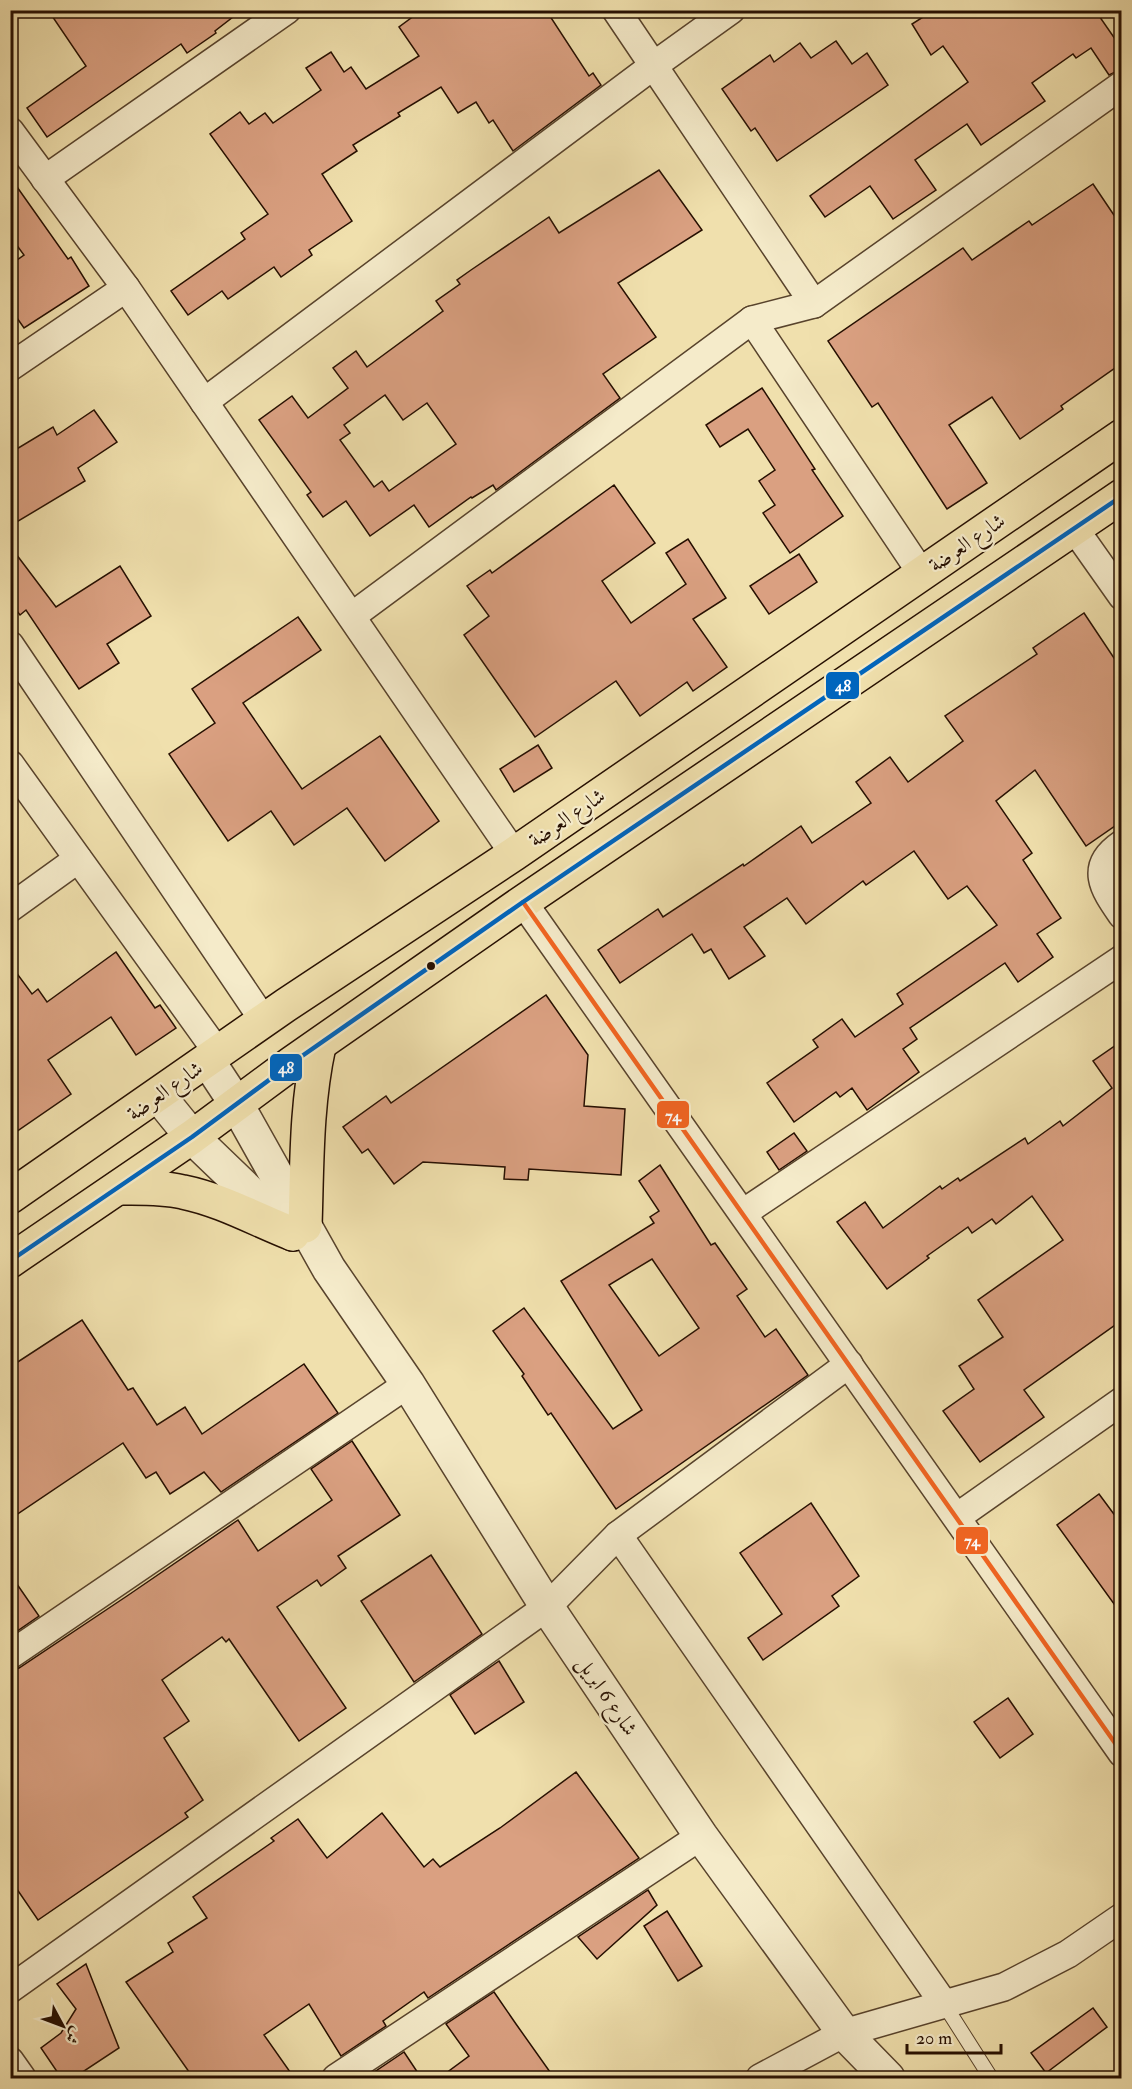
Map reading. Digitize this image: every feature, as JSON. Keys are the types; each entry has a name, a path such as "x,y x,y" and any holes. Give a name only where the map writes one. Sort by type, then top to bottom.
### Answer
{"main road":[{"name":"شارع العرضة","path":"10,1197 1122,436"},
{"path":"10,1261 192,1137 523,902 1122,496"},
{"path":"118,1188 155,1188 198,1196 299,1230 311,1080 319,1046"}],"street":[{"path":"45,179 287,10"},
{"path":"616,10 814,304"},
{"path":"204,402 731,10"},
{"path":"352,616 752,320 814,304 1122,85"},
{"path":"10,131 126,288 514,854"},
{"path":"10,368 126,288"},
{"path":"752,320 922,574"},
{"path":"1074,528 1122,596"},
{"path":"10,645 264,1021"},
{"path":"10,764 213,1057"},
{"path":"1122,844 1107,856 1102,878 1104,890 1122,915"},
{"path":"10,908 78,859"},
{"path":"523,902 1122,1753"},
{"path":"743,1213 1122,959"},
{"name":"شارع 6 ابريل","path":"213,1057 299,1230 329,1269 408,1384 547,1607 700,1836 844,2033 888,2079"},
{"path":"158,1095 192,1137 299,1230"},
{"path":"10,1989 547,1607 618,1535 849,1364"},
{"path":"10,1655 408,1384"},
{"path":"957,1517 1122,1401"},
{"path":"618,1535 944,2004"},
{"path":"336,2079 700,1836"},
{"path":"760,2079 844,2033 1004,1987 1068,1954 1122,1917"},
{"path":"10,2061 22,2079"}],"lane":[{"path":"944,2004 991,2079"}],"building":[{"path":"48,10 242,10 215,31 216,33 187,53 181,44 47,137 27,108 86,66"},
{"path":"422,10 546,10 589,76 593,73 601,85 513,151 493,120 489,123 476,102 458,113 441,87 398,113 400,116 353,145 357,151 322,174 352,221 309,250 312,255 281,277 274,267 228,299 222,291 188,315 171,291 245,239 241,233 268,214 210,134 240,112 249,124 265,113 273,123 321,90 306,68 331,52 344,72 351,67 366,89 419,56 399,27"},
{"path":"934,10 1095,10 1122,49 1122,69 1109,75 1091,48 1076,58 1073,54 1032,83 1045,101 981,145 967,124 915,160 936,190 893,219 870,186 825,217 810,196 968,82 943,46 931,55 912,24"},
{"path":"836,41 852,64 867,53 888,85 777,161 755,128 751,131 722,89 770,55 774,62 800,43 811,58"},
{"path":"659,170 702,230 618,283 656,337 603,374 620,398 496,490 493,485 471,497 429,527 414,505 370,536 346,501 323,517 307,495 311,492 259,420 292,396 308,418 348,388 333,368 356,351 367,367 443,311 436,301 460,284 457,280 471,270 549,217 559,233","holes":["385,395 403,420 427,403 456,444 389,491 382,481 374,487 340,440 350,433 344,425"]},
{"path":"10,177 68,259 71,257 89,286 24,328 10,308 10,265 24,255 10,236"},
{"path":"1093,184 1122,227 1122,363 1061,406 1063,409 1020,439 992,397 949,425 987,483 947,509 878,403 872,407 828,341 963,248 972,260 1029,221 1032,225"},
{"path":"762,388 843,516 790,553 763,513 775,505 759,481 775,470 748,429 720,447 706,425"},
{"path":"94,410 117,442 78,468 85,481 10,526 10,453 53,427 57,435"},
{"path":"614,485 655,543 602,581 631,623 686,584 666,553 688,539 726,598 693,619 727,667 693,691 687,682 640,716 616,681 535,737 464,635 489,616 467,586 490,570 492,573"},
{"path":"10,546 56,607 120,566 151,616 107,644 119,663 79,689 26,610 20,615 10,602"},
{"path":"799,554 817,582 769,614 750,586"},
{"path":"1084,613 1122,670 1122,821 1086,846 1035,770 996,801 1032,853 1023,860 1061,918 1037,934 1053,957 1018,982 1005,963 910,1028 917,1039 903,1049 919,1072 867,1110 852,1088 840,1097 836,1092 794,1122 767,1083 818,1047 813,1040 842,1019 855,1037 903,1004 897,994 997,925 967,886 948,899 914,851 866,885 863,881 806,924 787,898 744,927 765,956 729,979 711,949 704,953 692,934 620,983 598,950 658,909 663,917 743,864 744,866 801,826 812,843 871,803 856,782 890,757 908,782 963,741 945,716 1037,654 1033,648"},
{"path":"298,617 321,650 243,703 302,789 380,736 439,821 385,861 347,808 294,845 271,811 228,841 169,754 215,723 192,689"},
{"path":"538,745 552,768 514,792 500,769"},
{"path":"116,952 155,1008 160,1005 176,1028 136,1055 111,1017 48,1060 71,1094 10,1136 10,964 32,994 38,989 47,1002"},
{"path":"546,995 588,1055 584,1106 625,1109 621,1175 529,1169 528,1180 504,1179 505,1167 423,1162 394,1184 368,1149 362,1153 343,1127 386,1096 391,1103"},
{"path":"1122,1041 1122,1320 1024,1390 1044,1417 980,1462 943,1411 974,1389 959,1366 1003,1337 978,1300 1063,1240 1032,1196 996,1224 992,1219 972,1233 968,1227 927,1256 929,1258 887,1289 837,1222 865,1202 883,1228 940,1186 942,1189 958,1178 960,1181 1025,1138 1028,1144 1060,1121 1063,1126 1112,1088 1093,1061"},
{"path":"794,1133 807,1151 779,1170 767,1152"},
{"path":"660,1165 711,1245 715,1243 747,1289 737,1296 765,1337 776,1329 808,1375 616,1509 551,1413 548,1415 522,1376 524,1374 493,1331 524,1308 613,1429 642,1410 561,1281 654,1223 650,1217 659,1211 639,1181","holes":["652,1259 699,1328 659,1356 609,1285"]},
{"path":"82,1320 128,1390 133,1388 157,1425 185,1407 202,1434 304,1364 338,1413 221,1492 204,1472 170,1494 156,1472 146,1478 123,1443 10,1519 10,1367"},
{"path":"352,1441 400,1515 338,1556 346,1568 321,1586 317,1580 277,1607 346,1708 299,1741 229,1639 226,1642 222,1637 162,1680 189,1721 164,1738 203,1800 185,1813 188,1817 38,1920 10,1879 10,1671 19,1668 238,1520 258,1551 332,1500 311,1469"},
{"path":"1099,1494 1122,1525 1122,1615 1057,1525"},
{"path":"811,1503 859,1576 832,1596 839,1606 763,1660 748,1638 782,1614 740,1553"},
{"path":"431,1555 482,1634 414,1682 361,1601"},
{"path":"10,1574 39,1616 10,1636"},
{"path":"499,1661 524,1702 475,1734 450,1695"},
{"path":"1008,1698 1033,1734 1000,1758 974,1722"},
{"path":"576,1772 639,1858 428,1998 424,1992 383,2021 386,2026 341,2056 309,2004 264,2035 295,2079 194,2079 126,1982 173,1952 168,1943 207,1918 193,1897 274,1841 271,1838 298,1819 327,1858 382,1813 424,1867 433,1859 440,1867 500,1828"},
{"path":"648,1890 657,1905 597,1959 578,1937"},
{"path":"667,1911 702,1966 678,1981 644,1926"},
{"path":"86,1964 119,2048 72,2079 62,2079 41,2048 61,2033 76,2009 57,1984"},
{"path":"494,1992 555,2079 438,2079 469,2056 446,2024"},
{"path":"1093,2008 1107,2027 1046,2073 1031,2053"},
{"path":"404,2052 422,2079 364,2079"}],"transit line":[{"name":"48","path":"10,1261 192,1137 292,1063 523,902 1122,496"},
{"name":"74","path":"523,902 1122,1753"}]}
